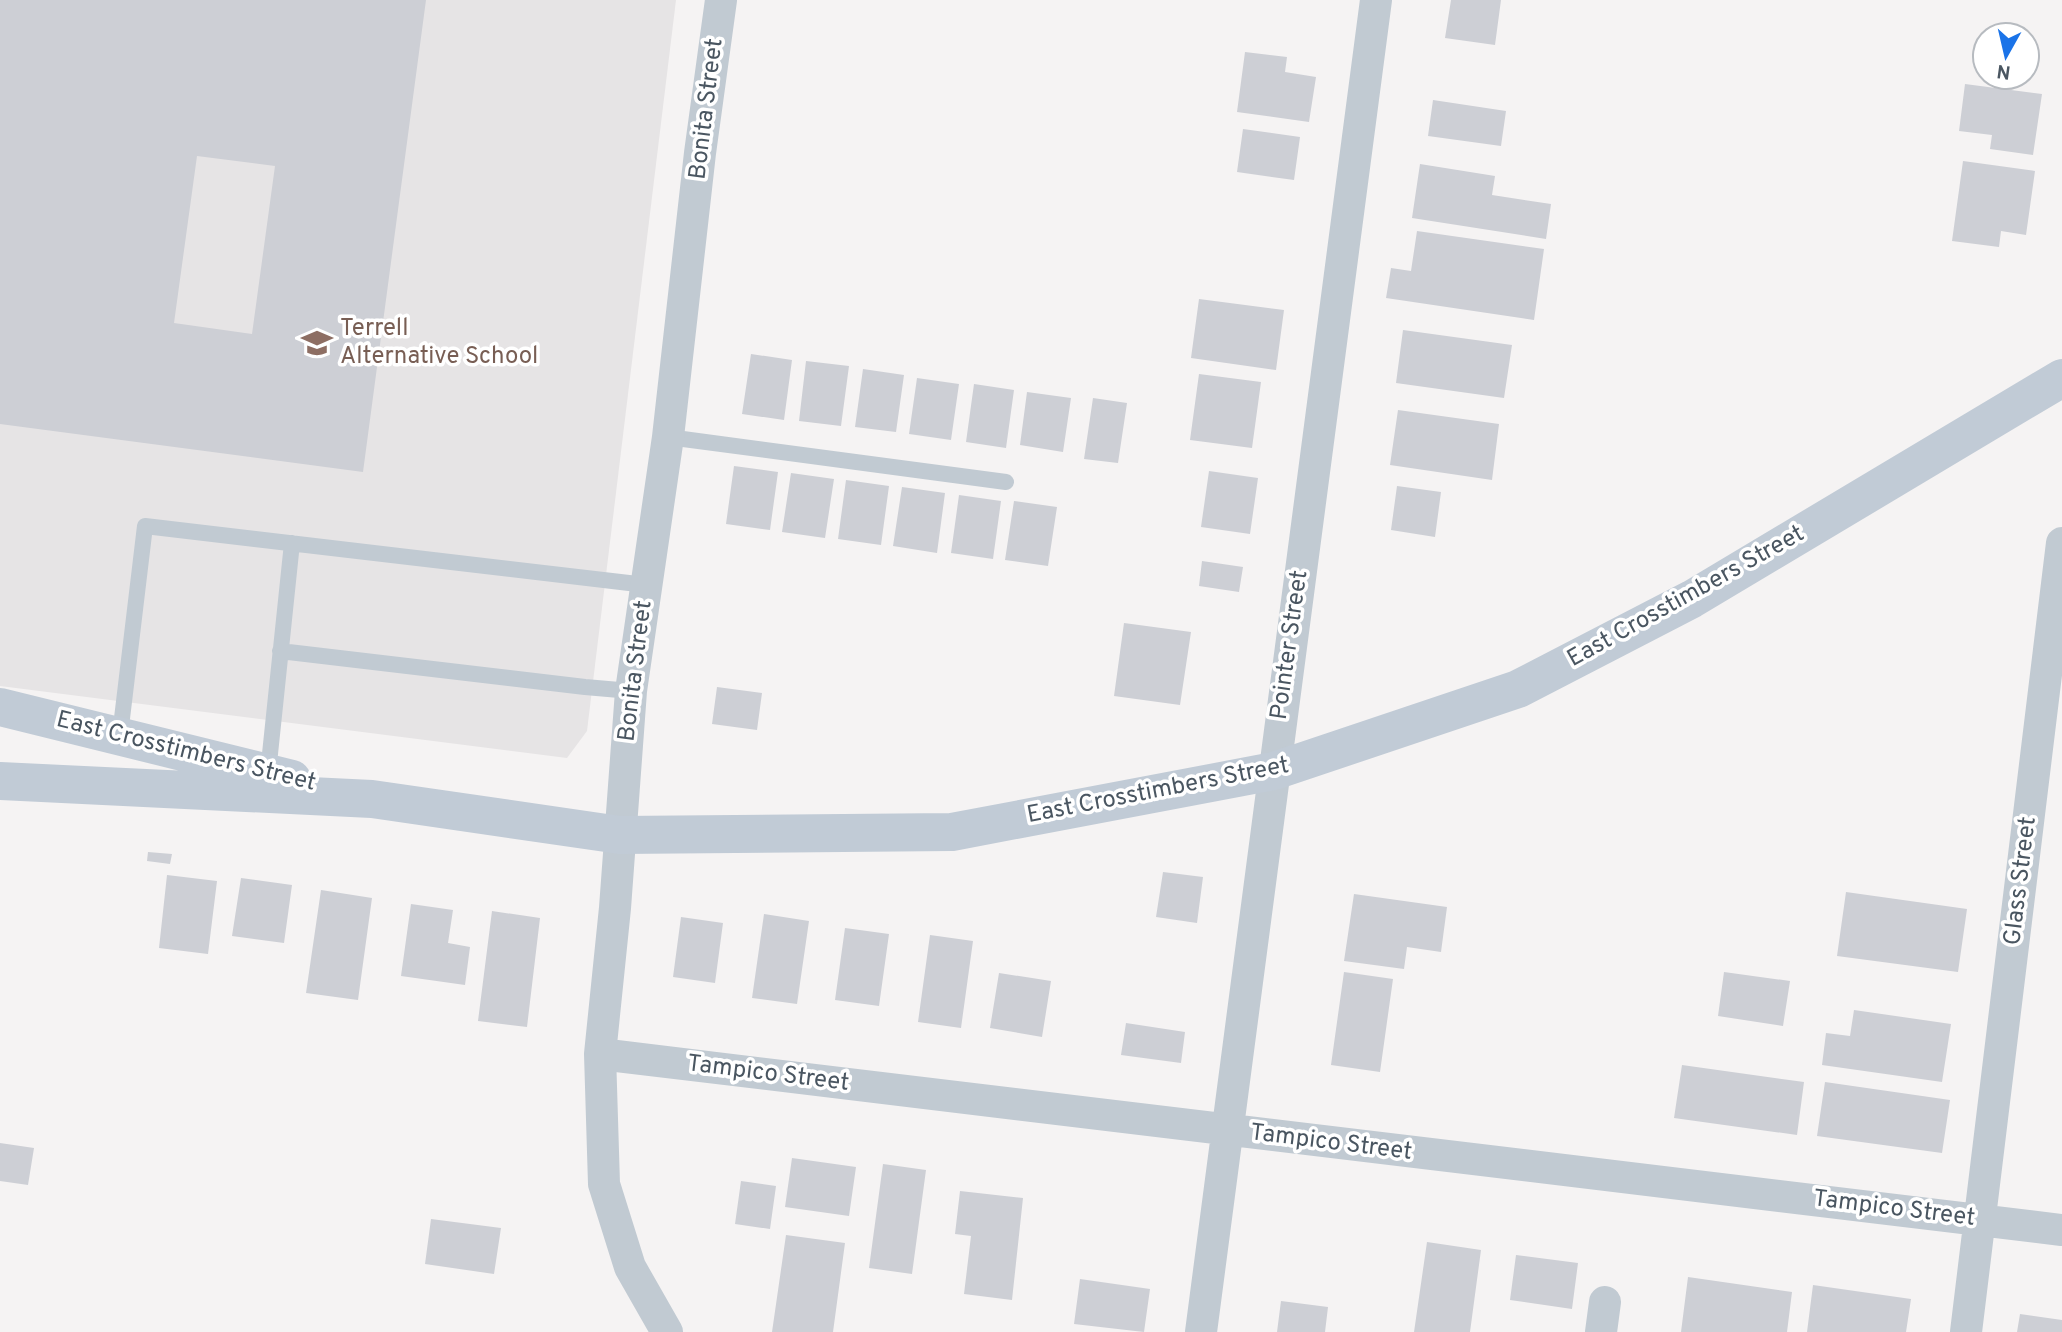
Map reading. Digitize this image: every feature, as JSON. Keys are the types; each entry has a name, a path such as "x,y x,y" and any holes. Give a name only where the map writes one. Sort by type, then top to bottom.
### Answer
{"main road":[{"name":"East Crosstimbers Street","path":"0,781 372,799 620,835 952,832 1274,771 1518,689 1692,599 2062,377"},
{"name":"East Crosstimbers Street","path":"0,707 372,799"}],"street":[{"name":"Bonita Street","path":"667,1332 630,1267 604,1184 600,1054 615,908 631,691 668,437 700,153 721,0"},
{"name":"Pointer Street","path":"1202,1332 1376,0"},
{"name":"Glass Street","path":"1966,1332 2062,543"},
{"name":"Tampico Street","path":"600,1054 2062,1230"}],"lane":[{"path":"668,437 1006,482"},
{"path":"120,736 145,526 646,585"},
{"path":"268,773 292,543"},
{"path":"280,651 631,691"}],"shaded area":[{"name":"Terrell Alternative School","path":"0,0 676,0 587,731 567,758 0,686"}],"building":[{"path":"0,0 426,0 363,472 0,424","holes":["197,156 275,166 252,334 174,323"]},
{"path":"1451,0 1501,0 1495,45 1445,38"},
{"path":"1245,52 1287,57 1285,72 1316,77 1309,122 1237,112"},
{"path":"1965,84 1971,85 1971,91 2042,94 2033,155 1990,149 1992,135 1959,131"},
{"path":"1433,100 1506,111 1501,146 1428,136"},
{"path":"1243,129 1300,137 1294,180 1237,172"},
{"path":"1963,161 2035,171 2026,235 2001,231 1999,247 1952,241"},
{"path":"1420,164 1495,176 1492,195 1551,204 1546,239 1412,218"},
{"path":"1417,231 1544,249 1534,320 1386,298 1391,268 1411,271"},
{"path":"1199,299 1284,310 1276,370 1191,358"},
{"path":"1403,330 1512,345 1504,398 1396,383"},
{"path":"751,354 792,360 784,420 742,414"},
{"path":"806,361 849,366 841,426 799,421"},
{"path":"863,369 904,375 896,432 855,427"},
{"path":"1199,374 1261,382 1252,448 1190,440"},
{"path":"917,378 959,384 951,440 909,434"},
{"path":"974,384 1014,390 1006,448 966,442"},
{"path":"1027,392 1071,398 1063,452 1020,445"},
{"path":"1093,398 1127,403 1118,463 1084,459"},
{"path":"1398,410 1499,424 1492,480 1390,465"},
{"path":"734,466 778,472 770,530 726,524"},
{"path":"1209,471 1258,478 1250,534 1201,527"},
{"path":"791,473 834,479 825,538 782,532"},
{"path":"846,480 889,486 881,545 838,539"},
{"path":"1397,486 1441,492 1435,537 1391,530"},
{"path":"902,487 945,493 937,553 893,546"},
{"path":"959,495 1001,501 993,559 951,553"},
{"path":"1014,501 1057,507 1048,566 1005,560"},
{"path":"1202,561 1243,567 1239,592 1199,586"},
{"path":"1124,623 1191,632 1180,705 1114,696"},
{"path":"717,687 762,693 757,730 712,724"},
{"path":"148,852 172,854 170,864 147,861"},
{"path":"1163,872 1203,877 1197,923 1156,917"},
{"path":"167,875 217,881 208,954 159,948"},
{"path":"241,878 292,885 284,943 232,936"},
{"path":"321,890 372,898 358,1000 306,993"},
{"path":"1846,892 1967,909 1958,972 1837,956"},
{"path":"1354,894 1447,907 1441,952 1407,947 1404,969 1344,961"},
{"path":"411,904 453,910 448,943 470,947 465,985 401,976"},
{"path":"492,911 540,918 527,1027 478,1021"},
{"path":"764,914 809,921 797,1004 752,998"},
{"path":"681,917 723,923 715,983 673,977"},
{"path":"845,928 889,934 879,1006 835,1000"},
{"path":"930,935 973,941 961,1028 918,1022"},
{"path":"1344,972 1393,979 1380,1072 1331,1065"},
{"path":"1724,972 1790,981 1783,1026 1718,1016"},
{"path":"999,973 1051,981 1042,1037 990,1028"},
{"path":"1854,1010 1951,1024 1942,1082 1822,1065 1826,1033 1850,1036"},
{"path":"1126,1023 1185,1032 1181,1063 1121,1055"},
{"path":"1682,1065 1804,1082 1797,1135 1674,1118"},
{"path":"1825,1082 1950,1100 1942,1153 1817,1136"},
{"path":"0,1143 34,1148 28,1185 0,1181"},
{"path":"792,1158 856,1167 849,1216 785,1207"},
{"path":"883,1164 926,1170 912,1274 869,1268"},
{"path":"741,1181 776,1186 770,1229 735,1224"},
{"path":"960,1191 1023,1198 1012,1300 964,1294 971,1236 955,1234"},
{"path":"431,1219 501,1228 494,1274 425,1264"},
{"path":"786,1235 845,1243 833,1332 772,1332"},
{"path":"1427,1242 1481,1250 1470,1332 1414,1332"},
{"path":"1516,1255 1578,1263 1572,1309 1510,1300"},
{"path":"1688,1277 1792,1292 1787,1332 1681,1332"},
{"path":"1080,1279 1150,1289 1144,1332 1074,1324"},
{"path":"1813,1285 1911,1299 1906,1332 1807,1332"},
{"path":"1281,1301 1328,1307 1325,1332 1277,1332"},
{"path":"2020,1314 2062,1320 2062,1332 2017,1332"}],"place":[{"name":"Terrell Alternative School","path":"317,343"}]}
